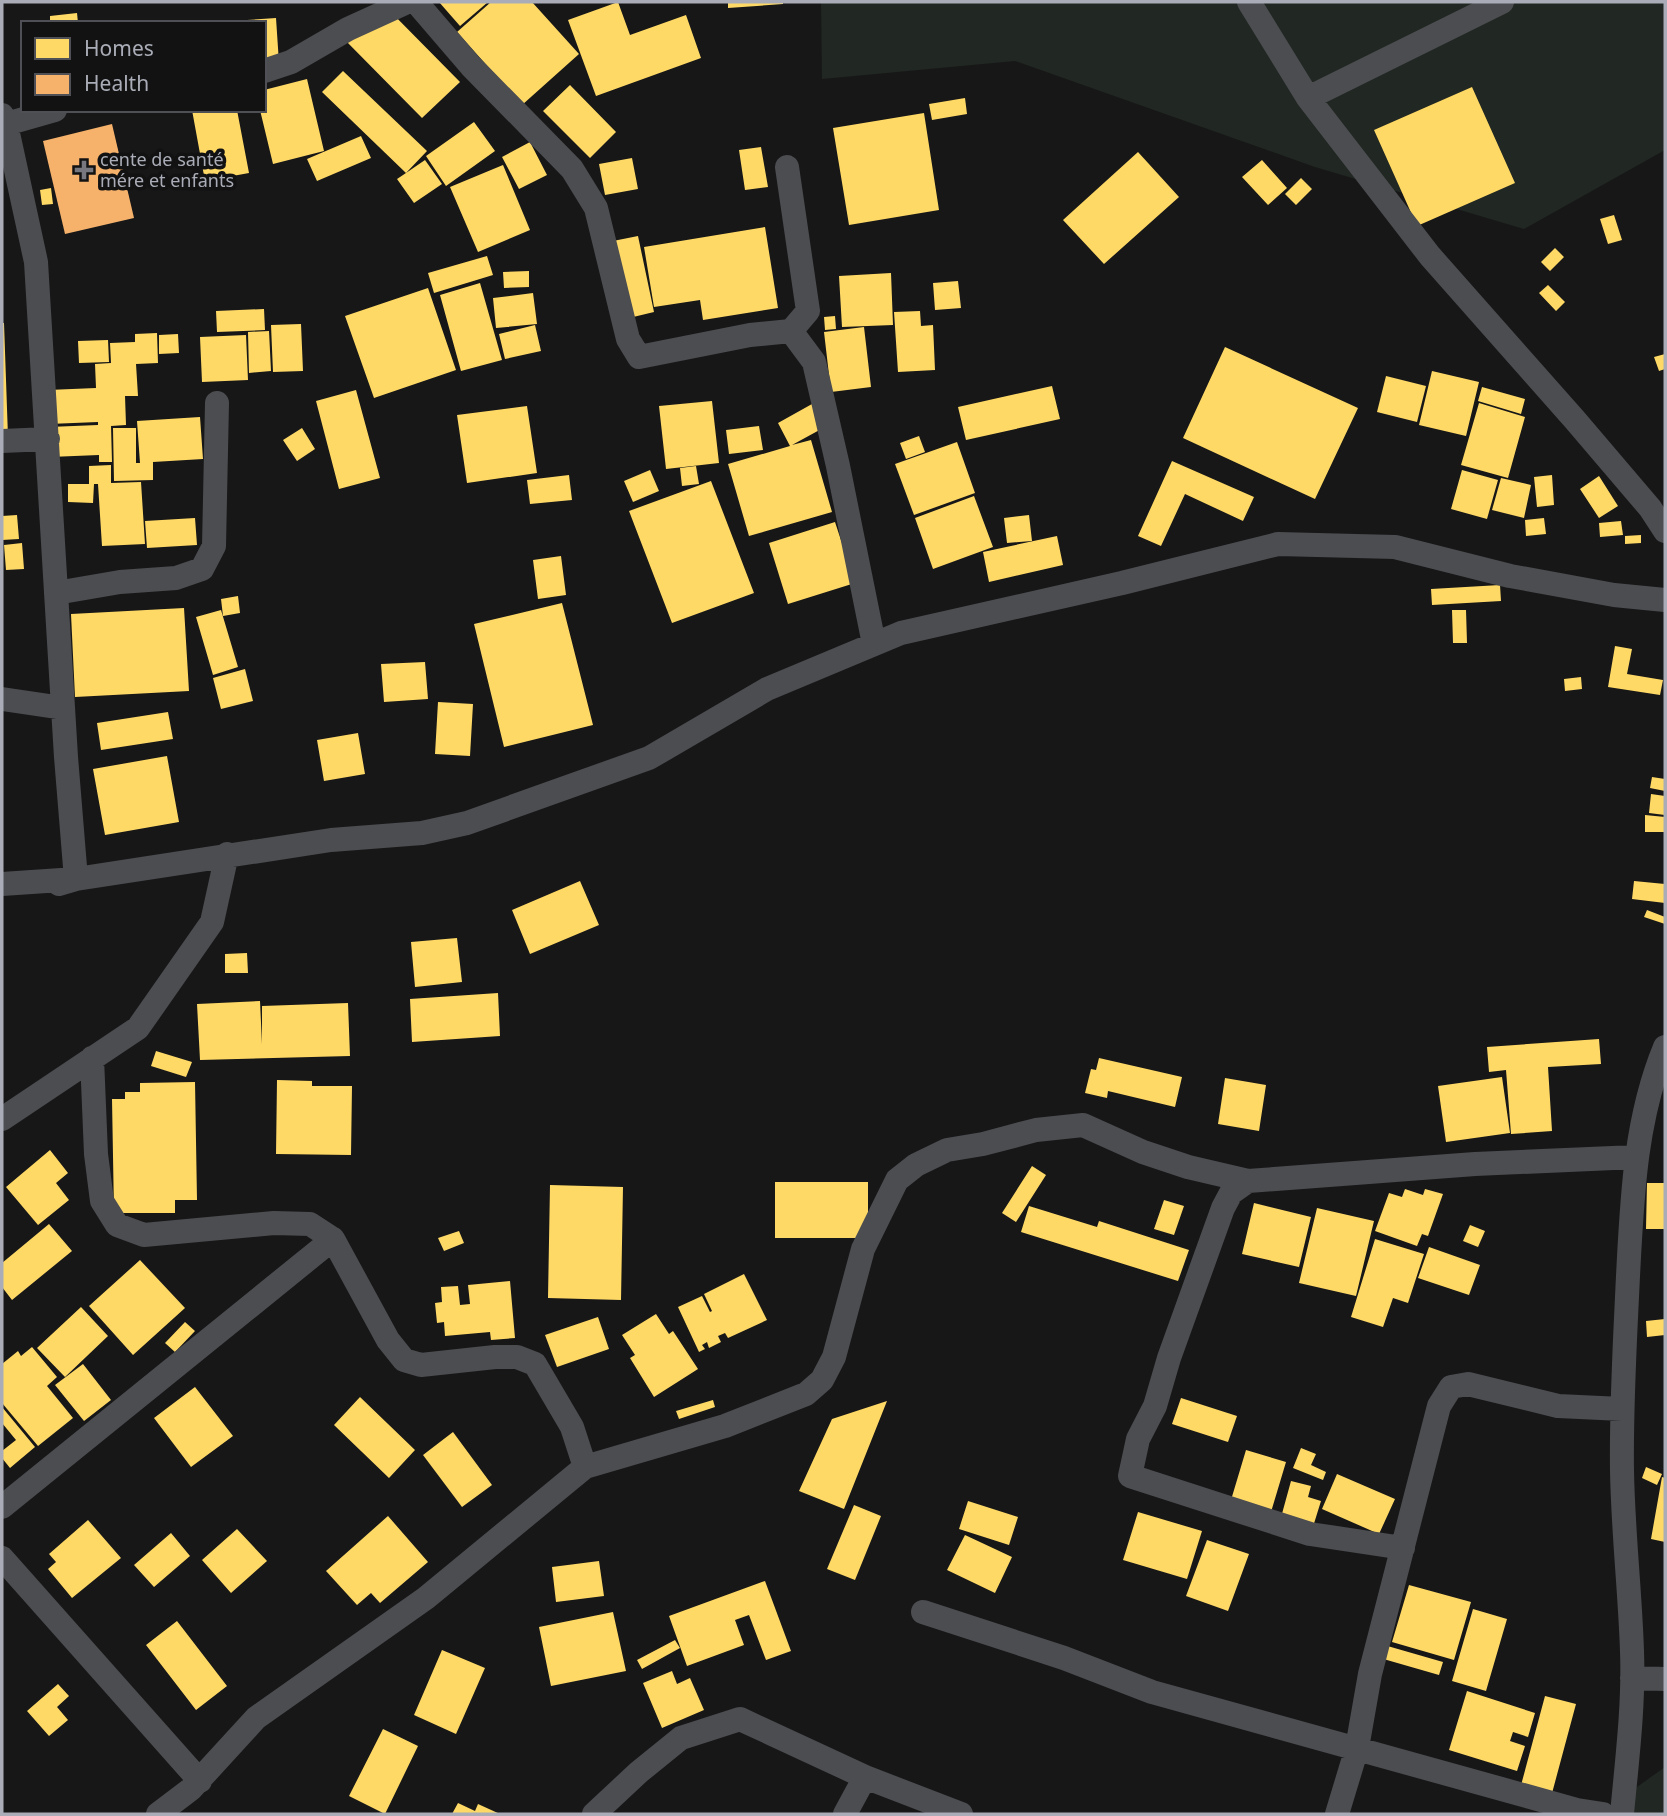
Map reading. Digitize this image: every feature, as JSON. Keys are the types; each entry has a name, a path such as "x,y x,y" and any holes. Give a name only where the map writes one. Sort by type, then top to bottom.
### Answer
{"street":[{"path":"266,70 291,62 348,29 407,2"},
{"path":"416,2 471,66 572,169 596,208 628,340 639,357 750,335 791,331 807,311 787,167"},
{"path":"1249,2 1308,98 1430,256 1583,429 1650,508 1665,531"},
{"path":"1308,98 1502,2"},
{"path":"44,112 4,119 8,162 36,262 76,879"},
{"path":"791,331 814,362 874,644"},
{"path":"56,593 120,582 176,578 202,569 214,546 217,404"},
{"path":"2,441 47,439"},
{"path":"2,884 76,879 331,840 422,833 467,823 649,758 767,689 901,633 1122,583 1278,544 1395,547 1510,576 1614,595 1665,600"},
{"path":"2,699 63,708"},
{"path":"2,1119 138,1028 212,922 227,854"},
{"path":"2,901 76,879"},
{"path":"1622,1814 1632,1712 1632,1678 1623,1534 1622,1409 1636,1157 1656,1069 1665,1047"},
{"path":"92,1058 96,1154 102,1201 117,1225 144,1235 274,1223 310,1224 333,1239 388,1340 404,1360 421,1366 517,1357 535,1364 572,1427 584,1467"},
{"path":"158,1814 200,1781 256,1718 426,1598 584,1467 725,1426 806,1394 822,1380 834,1357 863,1249 897,1180 916,1165 947,1150 1036,1130 1083,1125 1188,1167 1248,1181 1475,1164 1636,1157"},
{"path":"1248,1181 1231,1193 1223,1208 1169,1358 1155,1406 1138,1439 1130,1476 1310,1534 1402,1548"},
{"path":"2,1507 333,1239"},
{"path":"1337,1814 1357,1748 1370,1674 1439,1406 1451,1387 1468,1384 1558,1406 1622,1409"},
{"path":"2,1559 200,1781"},
{"path":"923,1612 1063,1658 1152,1692 1577,1810 1603,1814"},
{"path":"1632,1678 1665,1679"},
{"path":"594,1814 681,1738 740,1719 865,1777 961,1814"},
{"path":"845,1814 865,1777"}],"shaded area":[{"path":"821,2 1665,2 1665,150 1524,229 1315,167 1015,61 822,79"},
{"path":"1665,1767 1665,1814 1599,1814"}],"building: Homes":[{"path":"439,2 488,2 460,26"},
{"path":"491,2 532,2 579,54 522,105 457,32"},
{"path":"618,2 630,35 686,15 701,58 596,96 568,20"},
{"path":"728,2 783,2 783,4 728,8"},
{"path":"383,4 460,82 422,118 345,40"},
{"path":"77,13 78,21 50,21 50,16"},
{"path":"276,18 279,63 266,64 266,21 247,20"},
{"path":"343,71 427,151 406,173 322,92"},
{"path":"307,79 324,151 273,164 260,112 266,112 266,89"},
{"path":"570,85 616,132 590,158 543,111"},
{"path":"1472,87 1515,183 1417,226 1374,130"},
{"path":"965,98 967,114 932,120 929,104"},
{"path":"192,112 237,112 249,173 205,181"},
{"path":"924,113 939,210 849,225 833,128"},
{"path":"474,122 495,151 446,186 426,156"},
{"path":"361,136 371,158 317,181 307,159"},
{"path":"530,142 547,175 519,189 502,157"},
{"path":"761,147 768,187 745,190 739,150"},
{"path":"1138,152 1179,197 1104,264 1063,220"},
{"path":"632,158 638,189 605,195 599,164"},
{"path":"425,160 442,184 414,203 397,179"},
{"path":"1262,160 1287,188 1268,205 1242,177"},
{"path":"503,165 530,230 478,252 450,187"},
{"path":"1301,178 1312,189 1296,205 1285,194"},
{"path":"51,188 53,204 42,205 40,190"},
{"path":"1614,215 1622,240 1608,244 1600,219"},
{"path":"765,227 778,308 703,320 700,300 654,307 644,247"},
{"path":"638,236 654,312 629,318 613,241"},
{"path":"1555,248 1564,257 1550,271 1541,262"},
{"path":"487,256 493,275 434,293 428,273"},
{"path":"529,271 529,287 504,288 503,272"},
{"path":"891,273 893,325 842,327 839,276"},
{"path":"958,281 961,308 935,310 933,283"},
{"path":"480,283 502,360 461,371 440,295"},
{"path":"1548,285 1565,302 1556,311 1539,293"},
{"path":"428,288 456,370 374,398 345,316"},
{"path":"533,293 537,324 496,328 493,298"},
{"path":"264,309 265,330 217,332 216,311"},
{"path":"920,311 921,326 933,325 935,370 898,372 894,312"},
{"path":"835,316 836,329 825,330 824,317"},
{"path":"4,323 8,437 2,437"},
{"path":"301,324 303,371 273,372 271,325"},
{"path":"535,325 541,351 505,359 499,334"},
{"path":"864,327 871,387 831,392 824,332"},
{"path":"269,331 271,371 249,373 248,332"},
{"path":"157,333 158,363 136,364 138,396 125,396 126,425 111,426 112,462 99,462 99,455 50,457 49,427 98,425 98,422 49,424 48,390 96,388 95,364 111,363 110,343 135,342 135,334"},
{"path":"178,334 179,353 159,354 159,335"},
{"path":"246,335 248,380 202,382 200,337"},
{"path":"108,340 109,362 79,363 78,341"},
{"path":"1225,347 1358,408 1315,499 1183,438"},
{"path":"1665,354 1665,369 1659,371 1654,357"},
{"path":"1432,371 1479,382 1466,436 1419,425"},
{"path":"1386,376 1426,386 1417,422 1377,412"},
{"path":"1052,386 1060,419 966,440 958,407"},
{"path":"1482,387 1525,399 1521,414 1478,401"},
{"path":"356,390 380,478 339,489 316,401"},
{"path":"712,401 719,463 666,469 659,406"},
{"path":"1479,403 1525,417 1508,478 1461,465"},
{"path":"812,404 825,427 792,445 811,440 832,512 749,536 728,464 790,446 778,423"},
{"path":"527,406 537,473 467,483 457,415"},
{"path":"200,417 203,459 153,462 153,480 114,481 113,428 136,428 136,463 140,463 137,421"},
{"path":"759,426 763,450 729,454 726,430"},
{"path":"302,428 315,449 297,461 283,440"},
{"path":"919,436 925,452 906,459 900,443"},
{"path":"957,442 975,493 914,515 895,464"},
{"path":"1172,461 1254,497 1243,521 1185,494 1161,546 1138,536"},
{"path":"111,465 111,483 141,482 145,544 102,546 98,484 94,484 93,503 68,502 68,484 89,484 89,466"},
{"path":"696,466 699,484 682,486 680,468"},
{"path":"650,470 659,491 633,502 624,481"},
{"path":"1462,470 1498,480 1487,519 1451,509"},
{"path":"569,475 572,500 530,504 527,480"},
{"path":"1552,475 1554,505 1537,507 1534,477"},
{"path":"1599,476 1618,506 1599,518 1580,489"},
{"path":"1501,478 1531,485 1524,518 1492,510"},
{"path":"711,481 754,593 672,623 629,511"},
{"path":"974,496 993,547 933,569 915,518"},
{"path":"17,515 19,539 2,540 2,516"},
{"path":"1029,515 1032,541 1007,543 1004,518"},
{"path":"195,518 197,545 147,548 145,521"},
{"path":"1544,518 1546,534 1526,536 1525,520"},
{"path":"1621,521 1623,535 1600,537 1599,523"},
{"path":"835,522 855,583 788,604 769,543"},
{"path":"1641,535 1641,543 1625,544 1625,536"},
{"path":"1057,536 1063,565 989,582 983,552"},
{"path":"22,543 24,569 6,570 4,545"},
{"path":"561,556 566,595 538,599 533,560"},
{"path":"1500,585 1501,601 1432,605 1431,589"},
{"path":"238,596 240,613 223,616 221,599"},
{"path":"562,603 593,725 504,747 474,624"},
{"path":"184,608 189,691 75,697 71,614"},
{"path":"221,610 238,667 213,675 196,617"},
{"path":"1452,610 1466,610 1467,643 1453,643"},
{"path":"1615,646 1632,649 1627,674 1663,680 1660,695 1608,687"},
{"path":"425,662 428,699 384,702 381,664"},
{"path":"245,669 253,701 221,709 213,678"},
{"path":"1581,677 1582,689 1565,691 1564,679"},
{"path":"438,702 473,704 470,756 435,754"},
{"path":"168,712 173,739 101,750 97,723"},
{"path":"358,733 365,774 324,781 317,740"},
{"path":"167,756 179,822 105,835 93,769"},
{"path":"1652,777 1665,779 1665,791 1650,788"},
{"path":"1651,794 1665,796 1665,815 1649,813"},
{"path":"1645,815 1665,817 1665,832 1645,832"},
{"path":"580,881 599,925 530,954 512,910"},
{"path":"1634,881 1665,884 1665,903 1632,899"},
{"path":"1647,910 1665,917 1665,924 1644,917"},
{"path":"457,938 462,982 415,987 411,942"},
{"path":"247,953 248,973 225,973 225,954"},
{"path":"498,993 500,1036 412,1042 410,999"},
{"path":"260,1001 262,1044 262,1006 348,1003 350,1056 200,1060 197,1004"},
{"path":"1599,1039 1601,1064 1548,1067 1552,1131 1511,1134 1506,1070 1489,1072 1487,1047"},
{"path":"156,1051 192,1062 186,1077 151,1066"},
{"path":"1099,1058 1182,1077 1175,1107 1108,1091 1107,1098 1085,1093 1091,1069 1096,1070"},
{"path":"1502,1077 1510,1133 1446,1142 1438,1086"},
{"path":"1225,1078 1266,1085 1259,1131 1218,1124"},
{"path":"277,1080 312,1081 312,1086 352,1086 351,1155 276,1154"},
{"path":"195,1082 197,1200 175,1200 175,1213 114,1213 112,1099 125,1099 125,1092 140,1092 140,1083"},
{"path":"50,1150 68,1173 56,1183 69,1200 38,1225 6,1187"},
{"path":"1032,1166 1046,1175 1016,1222 1002,1213"},
{"path":"775,1182 868,1182 868,1238 775,1238"},
{"path":"1647,1183 1665,1183 1665,1229 1646,1229"},
{"path":"550,1185 623,1187 621,1300 548,1298"},
{"path":"1405,1189 1423,1195 1425,1189 1443,1194 1428,1236 1422,1234 1417,1246 1375,1231 1389,1193 1402,1197"},
{"path":"1164,1200 1184,1206 1174,1235 1154,1229"},
{"path":"1254,1203 1311,1217 1299,1267 1242,1254"},
{"path":"1029,1206 1097,1227 1099,1221 1189,1250 1178,1281 1021,1232"},
{"path":"1317,1208 1374,1221 1356,1296 1299,1283"},
{"path":"49,1224 72,1251 12,1300 2,1287 2,1263"},
{"path":"1470,1225 1485,1231 1478,1247 1463,1241"},
{"path":"459,1231 464,1243 444,1251 438,1238"},
{"path":"1375,1239 1424,1254 1408,1303 1393,1298 1383,1327 1351,1317"},
{"path":"1429,1247 1480,1265 1469,1295 1418,1278"},
{"path":"140,1260 185,1308 133,1355 89,1306"},
{"path":"744,1274 767,1320 728,1338 725,1333 718,1336 721,1342 709,1348 707,1342 702,1345 705,1349 699,1352 678,1307 702,1296 710,1312 712,1311 704,1294"},
{"path":"510,1281 515,1338 491,1340 490,1332 445,1336 444,1322 437,1323 435,1303 442,1302 441,1287 458,1286 460,1305 470,1304 468,1285"},
{"path":"81,1307 108,1336 65,1377 37,1348"},
{"path":"656,1314 669,1334 673,1331 698,1369 654,1397 630,1358 635,1355 622,1335"},
{"path":"598,1317 609,1349 557,1367 545,1335"},
{"path":"1665,1319 1665,1335 1647,1337 1646,1321"},
{"path":"185,1322 195,1331 175,1352 165,1343"},
{"path":"32,1347 57,1377 47,1386 73,1418 38,1446 2,1403 2,1364 18,1351 21,1356"},
{"path":"83,1364 111,1400 84,1421 55,1385"},
{"path":"195,1387 233,1436 191,1467 154,1418"},
{"path":"360,1397 415,1450 389,1478 334,1425"},
{"path":"1181,1398 1237,1416 1228,1442 1172,1424"},
{"path":"713,1400 715,1407 679,1419 676,1411"},
{"path":"887,1401 844,1509 799,1491 832,1419"},
{"path":"2,1407 35,1447 10,1468 2,1458 2,1451 16,1440 2,1423"},
{"path":"453,1432 492,1485 462,1507 423,1455"},
{"path":"1301,1448 1316,1454 1311,1465 1326,1472 1323,1480 1293,1468"},
{"path":"1246,1450 1286,1462 1271,1512 1231,1500"},
{"path":"1646,1467 1662,1474 1657,1485 1642,1478"},
{"path":"1337,1474 1395,1499 1379,1534 1322,1509"},
{"path":"1662,1477 1665,1478 1665,1542 1651,1539"},
{"path":"1291,1481 1311,1486 1308,1497 1321,1501 1312,1530 1280,1521"},
{"path":"968,1501 1018,1517 1009,1545 959,1529"},
{"path":"854,1505 881,1516 855,1580 827,1569"},
{"path":"1138,1512 1202,1531 1187,1579 1123,1560"},
{"path":"388,1516 428,1562 380,1603 371,1593 357,1605 326,1571"},
{"path":"88,1520 121,1558 72,1598 48,1569 56,1562 49,1554"},
{"path":"237,1529 267,1561 231,1593 202,1560"},
{"path":"171,1533 190,1556 154,1587 134,1565"},
{"path":"965,1535 1012,1557 995,1593 947,1570"},
{"path":"1207,1540 1249,1554 1228,1611 1186,1596"},
{"path":"599,1561 604,1596 556,1602 552,1567"},
{"path":"765,1581 791,1651 766,1660 749,1615 735,1620 744,1645 687,1666 669,1616"},
{"path":"1409,1585 1471,1602 1454,1660 1392,1642"},
{"path":"1473,1609 1507,1619 1486,1691 1452,1681"},
{"path":"613,1612 626,1671 551,1686 539,1627"},
{"path":"177,1621 227,1686 196,1710 146,1645"},
{"path":"675,1640 680,1648 642,1669 637,1660"},
{"path":"1384,1645 1443,1662 1439,1675 1380,1658"},
{"path":"442,1650 485,1668 456,1734 414,1715"},
{"path":"672,1671 677,1684 690,1678 704,1710 662,1728 643,1683"},
{"path":"58,1684 69,1696 57,1707 68,1720 49,1736 27,1711"},
{"path":"1467,1691 1535,1713 1528,1737 1513,1732 1510,1741 1525,1746 1517,1771 1449,1750"},
{"path":"1545,1696 1576,1704 1551,1797 1520,1789"},
{"path":"383,1729 418,1746 385,1814 349,1796"},
{"path":"458,1803 475,1811 478,1804 500,1814 452,1814"}],"building: Health":[{"path":"112,124 134,218 65,234 43,141"}],"place":[{"name":"cente de santé mére et enfants","path":"84,170"}]}
